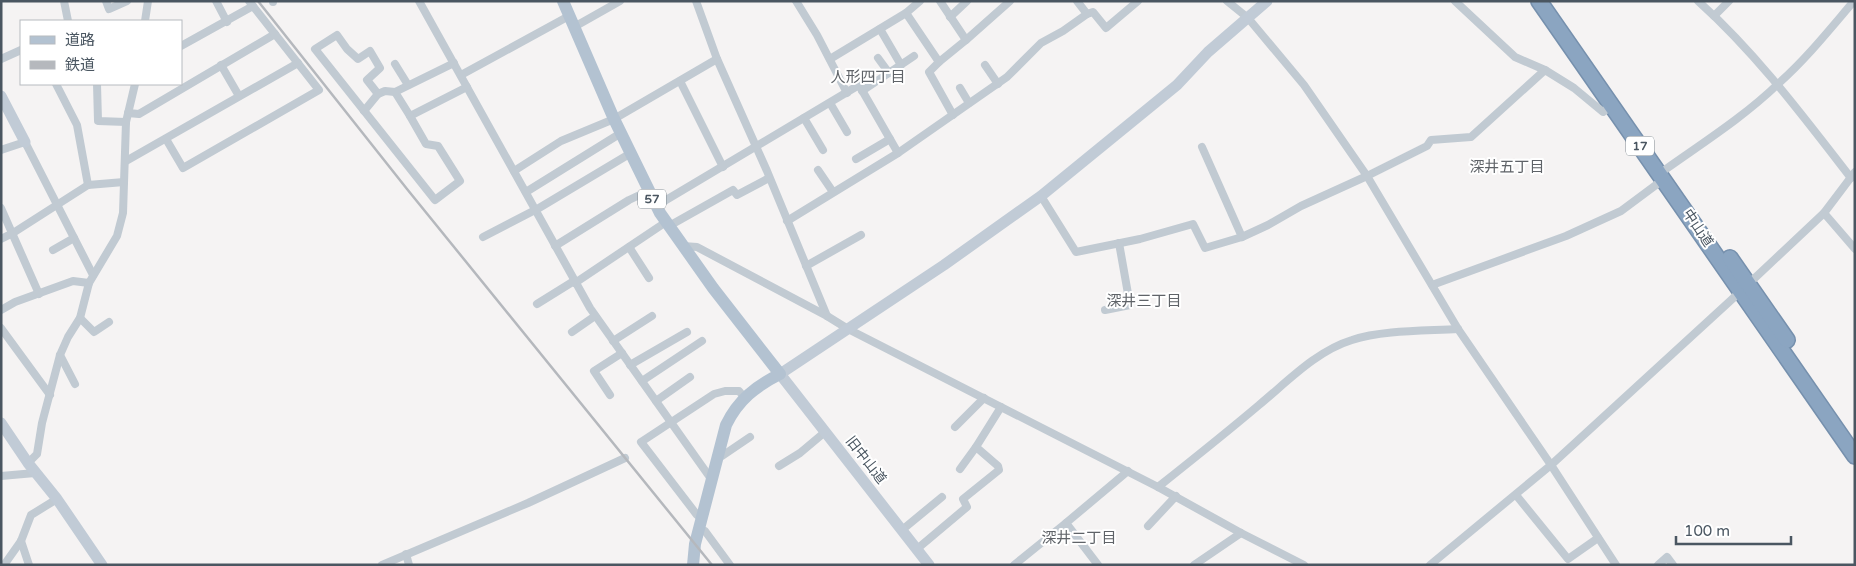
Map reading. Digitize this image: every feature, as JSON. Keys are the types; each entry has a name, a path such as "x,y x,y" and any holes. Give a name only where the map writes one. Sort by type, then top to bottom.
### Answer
{"highway":[{"name":"中山道","path":"1539,1 1612,105 1665,174"},
{"name":"中山道","path":"1549,1 1665,174 1855,439"},
{"name":"中山道","path":"1745,287 1855,456"}],"main road":[{"name":"57","path":"563,1 614,119 656,206 683,246 780,374"},
{"path":"693,565 695,544 717,455 732,411 744,396 780,374"}],"street":[{"path":"64,1 68,20"},
{"path":"106,1 110,8 127,1"},
{"path":"145,20 148,1"},
{"path":"216,1 227,22"},
{"path":"420,1 574,282 595,316 670,423 709,476 712,477"},
{"path":"461,75 620,1"},
{"path":"696,1 717,59 770,178 827,316"},
{"path":"796,1 830,59 847,93"},
{"path":"830,59 906,13 920,1"},
{"path":"940,1 966,40"},
{"path":"950,18 967,1"},
{"path":"953,115 929,72 1010,1"},
{"path":"1077,1 1087,14"},
{"path":"787,221 898,153 998,84 1040,43 1093,12 1106,28 1138,1"},
{"path":"1227,1 1248,18 1304,85 1367,176 1458,329 1551,465 1616,565"},
{"path":"780,374 977,243 1041,196 1177,85 1208,52 1267,1"},
{"path":"1456,1 1515,58 1545,70 1574,88 1603,112 1612,105"},
{"path":"1430,565 1551,465 1745,287 1824,213 1853,175 1778,84 1698,1"},
{"path":"1714,16 1729,1"},
{"path":"1432,285 1566,236 1621,211 1778,84 1810,52 1854,1"},
{"path":"166,139 183,168 319,90 251,4 227,22 182,45"},
{"path":"906,13 939,62"},
{"path":"880,29 901,65"},
{"path":"128,113 139,114 275,34"},
{"path":"378,94 367,80 380,68 370,51 358,59 337,36 315,49 435,200 460,181 438,146 426,144 395,92"},
{"path":"1,59 20,50"},
{"path":"862,91 914,56"},
{"path":"878,58 889,74"},
{"path":"514,171 561,141 614,119 717,59"},
{"path":"126,161 298,63"},
{"path":"364,111 378,94 385,91 395,92 454,63"},
{"path":"395,64 408,85"},
{"path":"221,65 239,96"},
{"path":"985,65 998,84"},
{"path":"1041,196 1076,252 1193,224 1205,248 1242,236 1427,146 1430,140 1471,137 1545,70"},
{"path":"680,81 723,167"},
{"path":"57,85 77,125 88,185"},
{"path":"97,85 98,121 126,122"},
{"path":"28,463 37,454 42,423 60,355 80,318 89,283 117,236 123,213 126,122 135,85"},
{"path":"656,206 859,85 898,153"},
{"path":"410,116 468,87"},
{"path":"960,88 970,103"},
{"path":"1,96 93,275"},
{"path":"830,103 847,132"},
{"path":"804,118 823,150"},
{"path":"526,192 621,132"},
{"path":"856,159 890,139"},
{"path":"1,150 25,142"},
{"path":"1202,147 1242,236"},
{"path":"483,237 564,193 631,153"},
{"path":"818,170 833,192"},
{"path":"537,304 667,224 733,190 738,195 770,178"},
{"path":"1,238 13,234 88,185 124,182"},
{"path":"555,246 629,200 648,191"},
{"path":"1,208 38,294"},
{"path":"1824,213 1855,249"},
{"path":"806,266 861,235"},
{"path":"53,250 74,238"},
{"path":"1105,310 1130,305 1119,243"},
{"path":"683,246 698,247 848,329 1128,471 1304,565"},
{"path":"629,247 649,278"},
{"path":"1,310 14,302 73,281 89,283"},
{"path":"572,332 595,316"},
{"path":"613,341 652,316"},
{"path":"80,318 94,332 109,322"},
{"path":"1,328 50,395"},
{"path":"1158,487 1323,353 1352,339 1392,333 1458,329"},
{"path":"630,365 687,332"},
{"path":"642,381 702,341"},
{"path":"610,395 594,372 622,353"},
{"path":"60,355 74,384"},
{"name":"旧中山道","path":"780,374 929,565"},
{"path":"656,401 690,377"},
{"path":"730,565 704,531 697,515 641,442 714,394 725,391 739,391 744,396"},
{"path":"955,428 984,398"},
{"path":"960,469 1001,407"},
{"path":"1,423 35,473 57,499 102,565"},
{"path":"779,466 800,453 825,432"},
{"path":"717,455 722,456 750,438"},
{"path":"917,549 967,507 963,499 999,470 993,460 976,447"},
{"path":"382,565 528,503 625,458"},
{"path":"1014,565 1128,471"},
{"path":"1,476 35,473"},
{"path":"1516,495 1568,559 1598,538"},
{"path":"1148,526 1176,496"},
{"path":"902,530 942,497"},
{"path":"4,565 21,541 31,515 57,499"},
{"path":"1066,523 1098,565"},
{"path":"1194,565 1241,533"},
{"path":"21,541 29,565"},
{"path":"406,554 409,565"},
{"path":"1658,565 1667,557 1673,565"}],"railway":[{"path":"258,1 407,189 712,565"}],"district":[{"name":"人形四丁目","path":"868,77"},
{"name":"深井五丁目","path":"1507,167"},
{"name":"深井三丁目","path":"1144,301"},
{"name":"深井二丁目","path":"1079,538"}]}
